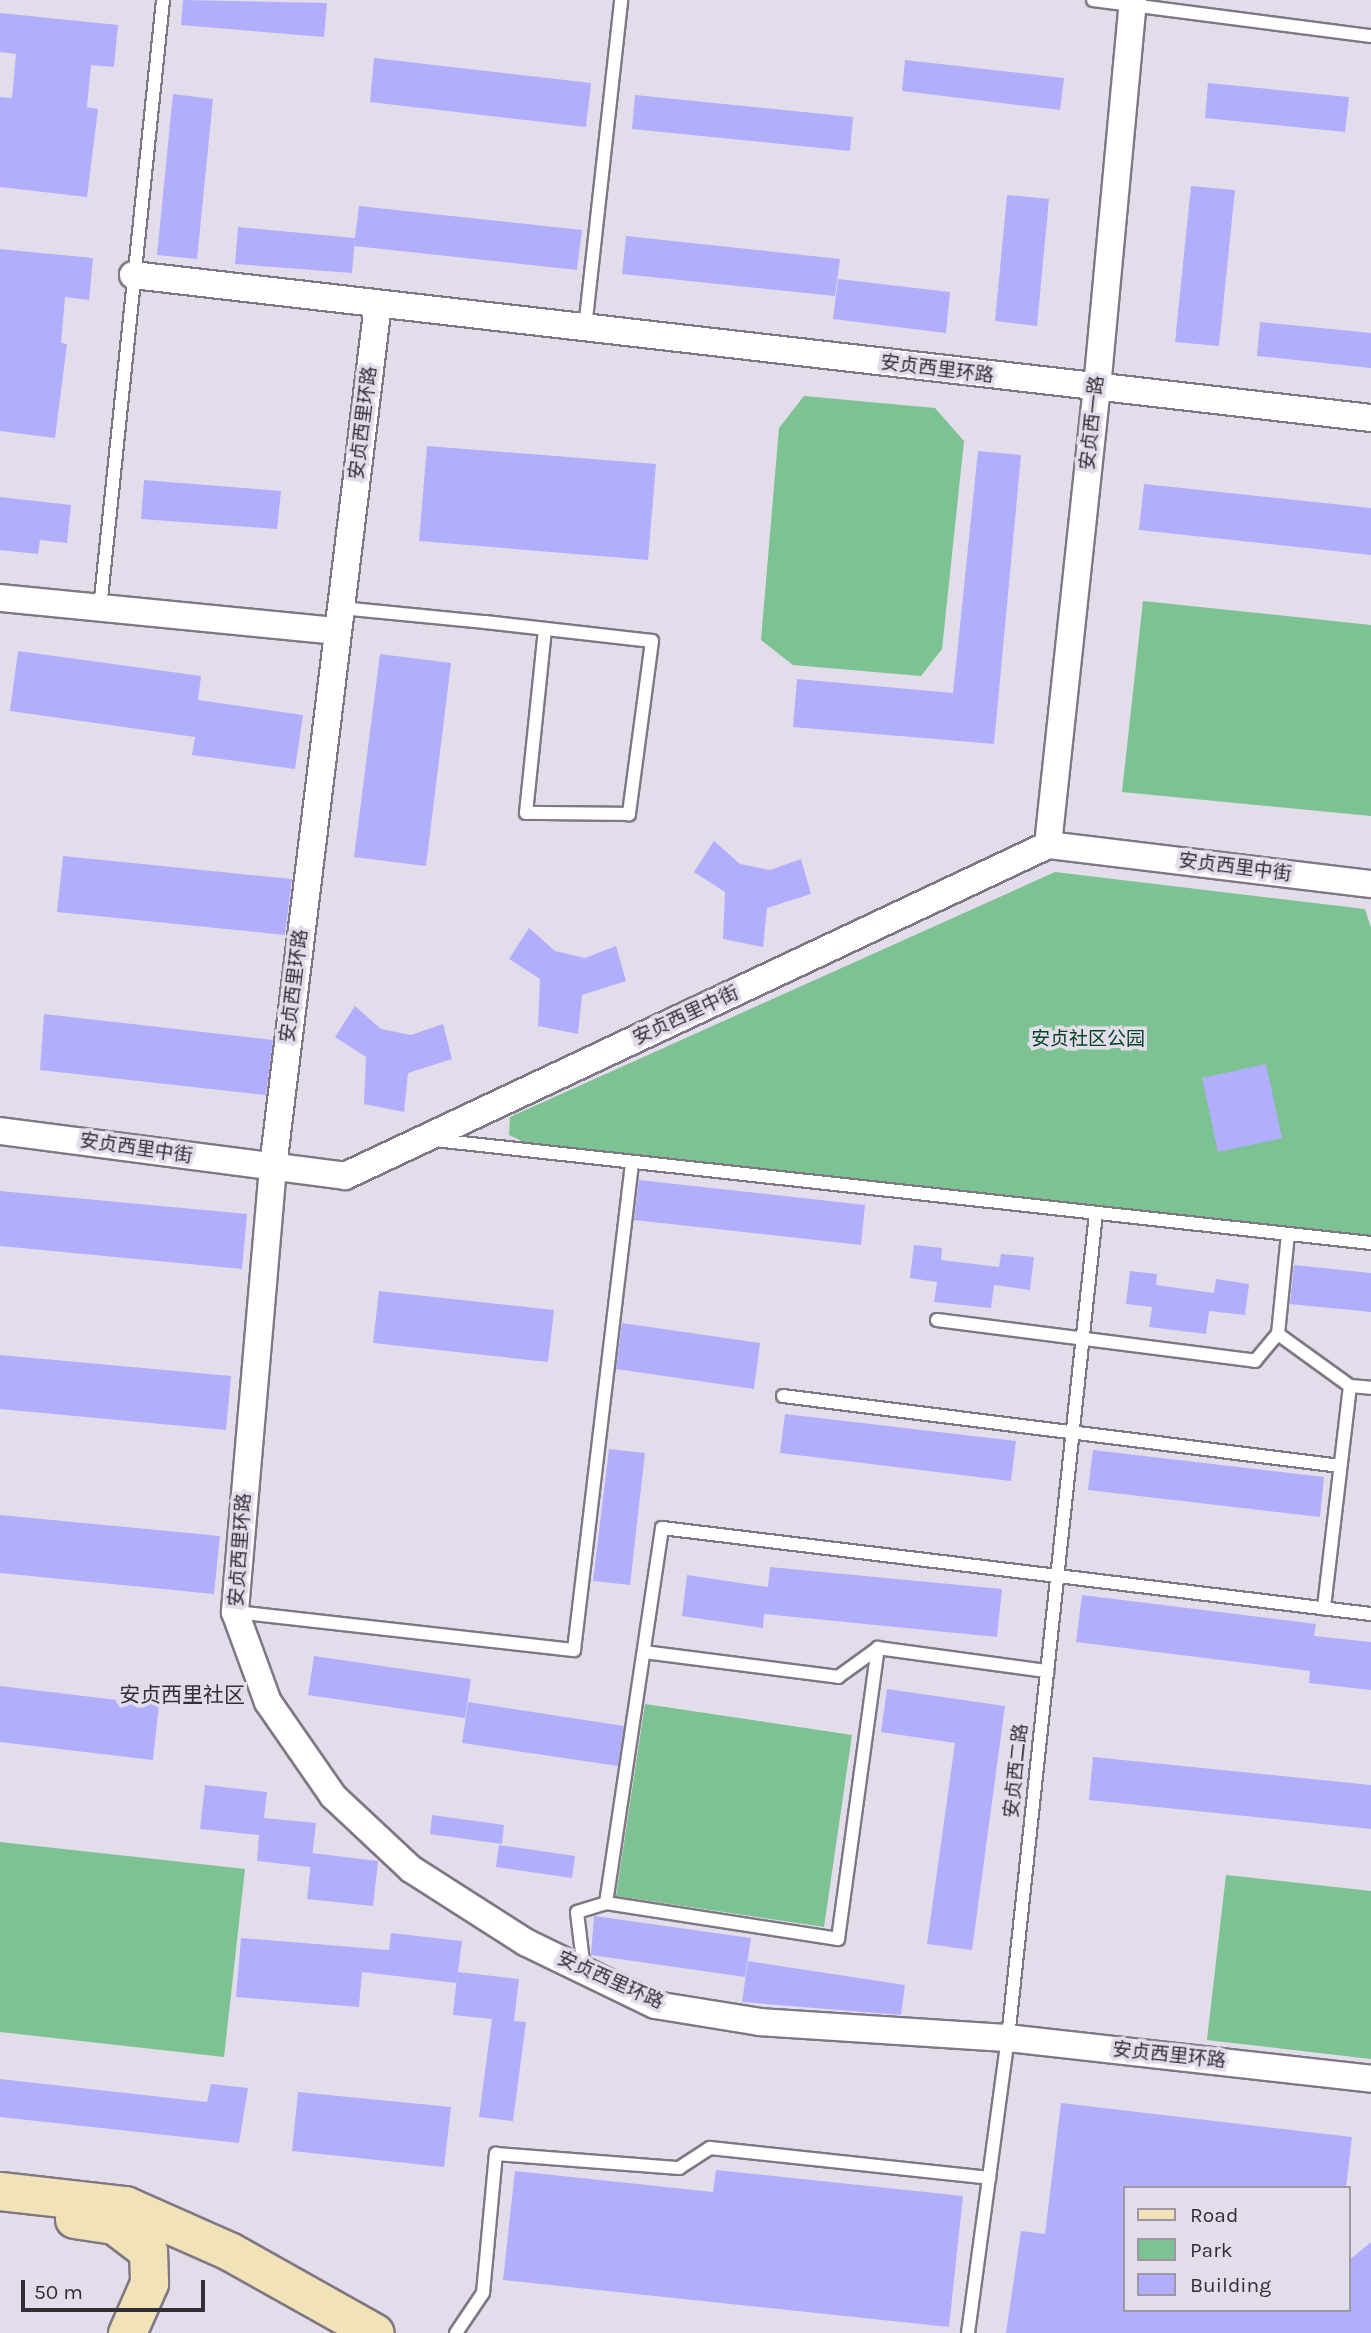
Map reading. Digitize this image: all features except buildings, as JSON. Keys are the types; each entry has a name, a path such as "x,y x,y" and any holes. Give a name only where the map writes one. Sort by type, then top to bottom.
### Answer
{"main road":[{"path":"0,2177 109,2188 182,2205 229,2251"},
{"path":"0,2191 125,2205 229,2251 374,2333"},
{"path":"0,2210 114,2225 148,2251 149,2283 127,2333"}],"street":[{"name":"安贞西一路","path":"1048,845 1097,388 1132,3"},
{"name":"安贞西里环路","path":"133,275 1371,418"},
{"name":"安贞西里环路","path":"379,304 273,1167 235,1612 268,1702 333,1796 411,1869 525,1942 655,2006 747,2020 1008,2038 1371,2079"},
{"path":"0,598 100,607 339,619"},
{"name":"安贞西里中街","path":"0,1131 345,1176 1048,845 1371,884"}],"lane":[{"path":"100,607 163,0"},
{"path":"585,328 621,0"},
{"path":"1094,0 1371,36"},
{"path":"339,619 545,629 652,641 629,814 526,814 545,629"},
{"path":"424,1139 1371,1243"},
{"path":"235,1612 575,1650 632,1161"},
{"name":"安贞西二路","path":"968,2333 1008,2038 1096,1213"},
{"path":"937,1320 1255,1361 1278,1334 1288,1234"},
{"path":"1278,1334 1350,1386 1371,1388"},
{"path":"1324,1608 1350,1386"},
{"path":"783,1396 1340,1466"},
{"path":"606,1903 662,1528 1371,1614"},
{"path":"583,1970 577,1912 606,1903 838,1939 878,1648"},
{"path":"644,1652 838,1677 878,1648 1047,1671"},
{"path":"456,2333 483,2293 496,2154 679,2168 710,2148 989,2178"}],"green space":[{"path":"804,396 935,408 964,441 942,649 921,676 793,665 761,640 779,428"},
{"path":"1143,601 1371,625 1371,816 1122,792"},
{"name":"安贞社区公园","path":"1055,872 1365,909 1371,928 1371,1235 524,1142 509,1135 510,1117"},
{"path":"645,1704 852,1735 824,1927 616,1896"},
{"path":"0,1842 245,1869 224,2057 0,2032"},
{"path":"1226,1875 1371,1891 1371,2059 1207,2040"}],"district":[{"name":"安贞西里社区","path":"182,1695"}]}
